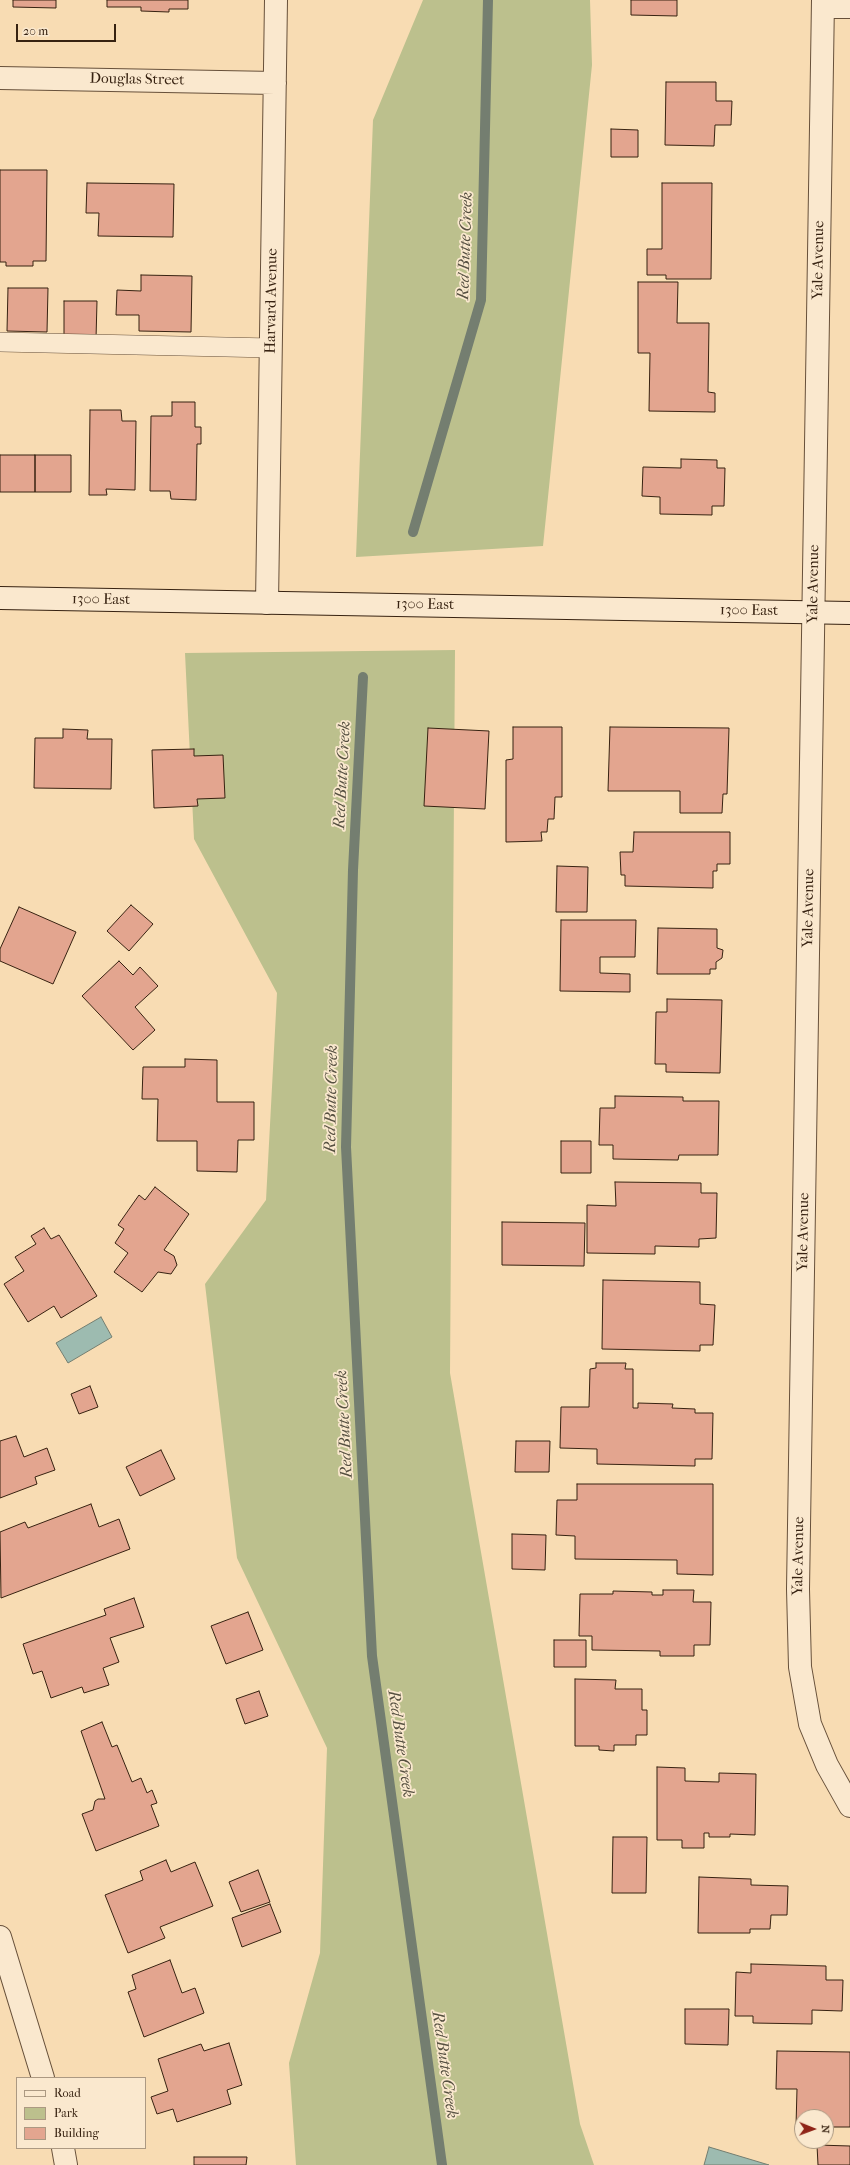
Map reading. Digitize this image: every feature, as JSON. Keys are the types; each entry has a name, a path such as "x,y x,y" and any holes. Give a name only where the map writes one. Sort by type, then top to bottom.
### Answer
{"street":[{"name":"Harvard Avenue","path":"267,603 276,0"},
{"path":"823,3 850,7"},
{"name":"Yale Avenue","path":"823,3 798,1589 800,1667 810,1724 827,1765 850,1806"},
{"name":"Douglas Street","path":"0,78 275,83"},
{"name":"1300 East","path":"0,598 850,613"},
{"path":"0,1937 43,2077"},
{"path":"63,2149 66,2165"}],"lane":[{"path":"0,342 271,348"}],"green space":[{"path":"423,0 590,0 592,65 543,546 356,557 373,120"},
{"path":"455,650 450,1373 580,2124 594,2165 296,2165 289,2063 320,1953 327,1748 237,1558 205,1284 266,1200 277,993 194,839 185,653"}],"water":[{"path":"101,1317 112,1337 68,1363 56,1343"},
{"path":"709,2147 769,2165 704,2165"}],"building":[{"path":"13,0 56,0 56,8 13,7"},
{"path":"107,0 188,0 188,9 169,9 169,12 141,11 141,7 107,7"},
{"path":"631,0 677,0 677,16 631,15"},
{"path":"666,82 716,82 716,101 732,101 731,125 715,125 714,146 665,145"},
{"path":"611,129 638,130 638,157 611,157"},
{"path":"0,170 47,170 46,261 33,261 33,266 6,266 6,262 0,262"},
{"path":"87,183 174,184 173,237 98,236 99,213 86,213"},
{"path":"662,183 712,183 711,279 666,279 666,275 647,275 647,249 662,249"},
{"path":"141,275 192,276 191,332 139,331 139,315 116,315 117,290 141,291"},
{"path":"638,282 678,282 677,323 709,323 708,392 715,393 715,412 649,411 650,353 638,353"},
{"path":"8,288 48,288 47,332 7,331"},
{"path":"64,301 97,301 96,339 64,339"},
{"path":"172,402 195,402 195,427 201,427 201,444 197,444 196,500 171,499 170,491 150,491 151,416 172,416"},
{"path":"90,410 121,410 122,421 136,421 135,490 106,489 107,495 89,495"},
{"path":"0,455 35,455 35,492 0,492"},
{"path":"35,455 71,455 71,492 35,492"},
{"path":"681,459 717,460 717,468 725,468 724,506 712,506 712,515 660,514 660,497 642,496 643,467 681,468"},
{"path":"513,727 562,727 562,797 555,797 554,819 548,819 547,832 541,832 542,841 506,842 506,760 513,759"},
{"path":"610,727 729,728 727,794 723,794 722,813 680,813 680,791 608,791"},
{"path":"428,728 489,731 485,809 424,806"},
{"path":"63,729 88,730 87,739 112,739 111,789 34,788 35,738 63,738"},
{"path":"194,749 194,756 223,755 225,798 197,799 198,806 154,808 152,750"},
{"path":"634,832 730,832 730,864 717,864 717,871 713,871 713,888 625,886 625,875 621,875 620,852 633,852"},
{"path":"557,866 588,867 587,912 556,912"},
{"path":"131,905 153,924 129,951 107,931"},
{"path":"19,907 76,932 53,984 0,961 0,949"},
{"path":"561,920 636,920 635,957 600,957 600,973 630,974 630,992 560,991"},
{"path":"658,928 717,929 717,948 723,950 722,958 716,962 716,969 710,969 710,974 657,974"},
{"path":"119,961 133,975 140,967 158,986 135,1007 155,1030 133,1050 82,996"},
{"path":"667,999 722,1000 720,1073 666,1072 666,1064 655,1064 656,1012 667,1012"},
{"path":"185,1059 217,1060 217,1102 254,1102 254,1140 238,1140 237,1172 197,1171 197,1141 157,1141 158,1099 142,1099 143,1067 185,1067"},
{"path":"615,1096 683,1097 683,1101 719,1101 718,1155 679,1155 678,1160 613,1159 613,1145 599,1145 600,1108 615,1108"},
{"path":"561,1141 591,1141 591,1173 561,1173"},
{"path":"615,1182 701,1183 701,1193 717,1193 716,1238 699,1239 699,1247 655,1246 655,1254 587,1253 587,1205 616,1206"},
{"path":"155,1187 189,1214 164,1250 174,1256 177,1265 171,1274 158,1272 142,1292 114,1272 128,1253 115,1243 124,1229 118,1225 139,1195 145,1200"},
{"path":"502,1222 585,1223 584,1266 502,1265"},
{"path":"44,1228 51,1239 59,1235 97,1296 61,1318 54,1306 28,1322 4,1284 24,1271 15,1257 36,1244 31,1236"},
{"path":"603,1280 700,1282 700,1304 715,1305 713,1345 700,1345 700,1351 602,1349"},
{"path":"596,1363 626,1363 625,1369 633,1369 633,1408 638,1408 638,1403 673,1404 672,1408 695,1409 695,1413 713,1413 712,1459 695,1459 695,1466 597,1464 597,1449 560,1448 561,1407 589,1407 590,1369 596,1368"},
{"path":"90,1386 98,1407 79,1414 71,1394"},
{"path":"16,1436 24,1457 47,1448 55,1470 35,1477 37,1484 0,1498 0,1441"},
{"path":"516,1441 550,1441 549,1472 515,1472"},
{"path":"161,1450 175,1479 140,1496 126,1467"},
{"path":"577,1484 713,1484 713,1575 677,1574 677,1560 575,1559 575,1536 556,1535 557,1500 577,1500"},
{"path":"91,1504 99,1527 119,1519 130,1549 1,1598 0,1532 25,1522 28,1528"},
{"path":"512,1534 546,1535 545,1570 512,1569"},
{"path":"663,1590 694,1590 693,1602 711,1602 710,1645 694,1645 694,1656 660,1656 660,1651 592,1650 592,1636 579,1636 580,1594 613,1594 613,1591 652,1592 652,1595 663,1595"},
{"path":"134,1598 144,1627 110,1638 119,1662 103,1668 109,1685 84,1693 82,1687 51,1698 42,1671 33,1674 23,1644 106,1615 104,1609"},
{"path":"248,1612 263,1650 226,1664 211,1626"},
{"path":"554,1640 586,1640 586,1667 554,1667"},
{"path":"575,1679 616,1680 615,1689 642,1689 642,1710 647,1710 647,1735 636,1735 636,1745 614,1745 614,1751 599,1750 599,1746 575,1746"},
{"path":"259,1691 268,1716 245,1724 236,1699"},
{"path":"102,1722 112,1747 117,1745 132,1782 141,1778 147,1793 152,1790 157,1803 151,1805 159,1826 96,1851 82,1814 93,1810 95,1801 98,1799 105,1799 81,1731"},
{"path":"657,1767 685,1768 685,1781 719,1782 719,1773 756,1774 755,1835 730,1834 730,1837 709,1837 709,1833 704,1833 704,1848 682,1848 682,1840 657,1840"},
{"path":"613,1837 647,1837 646,1893 612,1893"},
{"path":"166,1860 171,1872 195,1862 213,1906 160,1927 165,1938 128,1953 105,1895 143,1880 140,1871"},
{"path":"258,1870 270,1902 241,1912 229,1882"},
{"path":"699,1877 751,1879 751,1885 788,1886 787,1915 771,1915 770,1929 750,1929 750,1933 698,1933"},
{"path":"270,1904 281,1932 242,1947 232,1918"},
{"path":"170,1960 182,1993 195,1988 204,2013 144,2037 128,1992 136,1989 132,1975"},
{"path":"751,1964 826,1966 826,1980 843,1980 842,2011 812,2010 812,2024 753,2023 753,2016 735,2016 736,1972 751,1973"},
{"path":"685,2009 729,2009 728,2045 685,2044"},
{"path":"229,2043 242,2085 227,2090 231,2104 177,2122 173,2109 157,2114 151,2097 168,2091 158,2059 201,2044 204,2051"},
{"path":"777,2051 850,2052 850,2127 834,2127 834,2109 796,2109 797,2089 776,2089"},
{"path":"834,2146 850,2146 850,2165 818,2165 817,2149 834,2149"},
{"path":"194,2157 247,2157 246,2165 194,2165"}],"waterway":[{"name":"Red Butte Creek","path":"413,532 481,300 488,0"},
{"name":"Red Butte Creek","path":"363,677 353,870 346,1147 372,1656 442,2165"}]}
